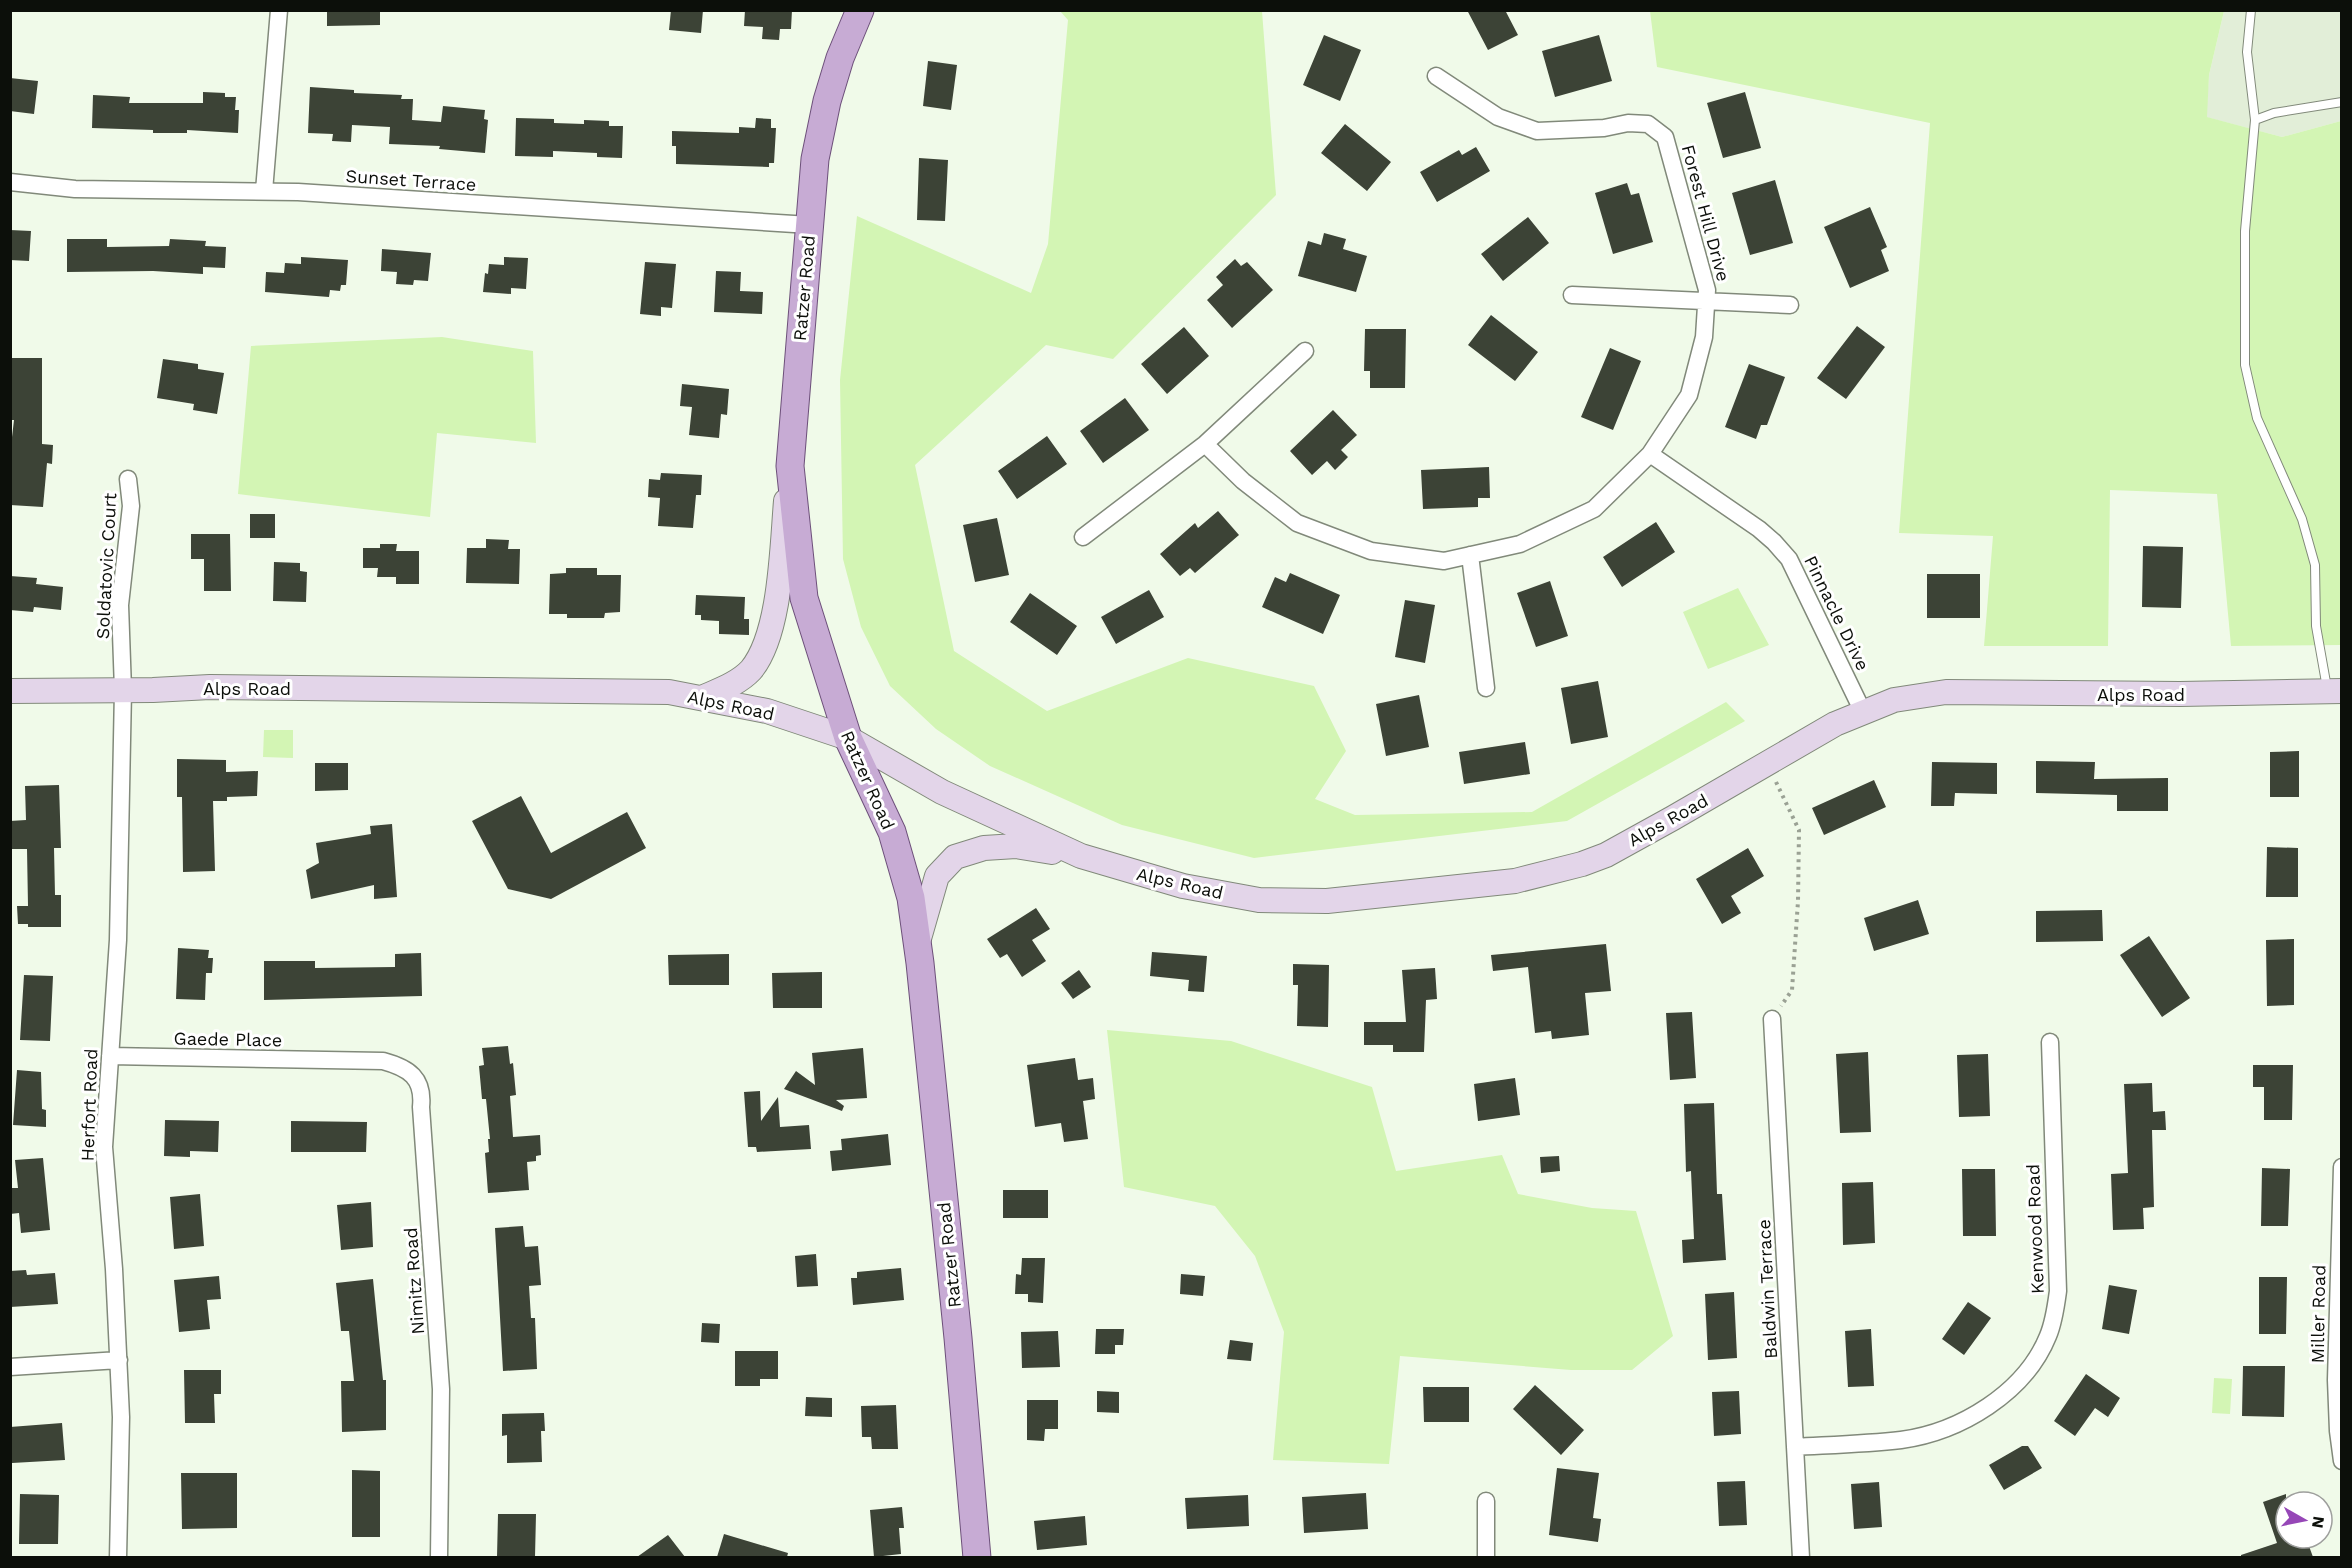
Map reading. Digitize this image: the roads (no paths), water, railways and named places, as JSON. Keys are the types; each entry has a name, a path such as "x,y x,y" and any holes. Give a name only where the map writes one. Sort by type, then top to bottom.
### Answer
{"main road":[{"name":"Ratzer Road","path":"860,10 840,58 827,101 815,159 790,466 804,598 848,738 892,833 911,898 918,944 958,1338 976,1557"},
{"path":"704,697 730,685 750,671 765,650 778,589 790,466"},
{"name":"Alps Road","path":"10,691 210,687 669,692 704,697 767,711 848,738 942,792 1081,856 1183,886 1258,900 1327,901 1506,882 1547,874 1606,855 1834,724 1894,700 1946,692 2180,694 2335,691"},
{"path":"918,944 937,876 955,857 984,848 1016,846 1081,856"}],"street":[{"path":"264,191 279,10"},
{"name":"Forest Hill Drive","path":"1205,444 1243,481 1297,523 1371,551 1444,561 1520,544 1594,509 1650,454 1689,395 1704,337 1707,290 1665,137 1648,124 1628,123 1604,128 1537,132 1498,117 1436,76"},
{"name":"Sunset Terrace","path":"10,182 75,189 264,191 810,225"},
{"path":"1572,295 1790,305"},
{"path":"1083,537 1205,444 1305,351"},
{"name":"Pinnacle Drive","path":"1650,454 1759,529 1789,559 1863,712"},
{"name":"Soldatovic Court","path":"123,690 120,605 131,506 128,479"},
{"path":"1470,555 1486,688"},
{"name":"Herfort Road","path":"118,1557 121,1417 114,1269 104,1147 118,940 123,690"},
{"name":"Baldwin Terrace","path":"1772,1019 1801,1557"},
{"name":"Kenwood Road","path":"1795,1447 1902,1440 1935,1432 1966,1419 1993,1403 2016,1383 2035,1361 2048,1336 2056,1310 2058,1291 2050,1042"},
{"name":"Gaede Place","path":"110,1056 345,1060"},
{"name":"Nimitz Road","path":"345,1060 383,1061 397,1065 409,1072 418,1082 422,1093 421,1107 441,1389 439,1557"},
{"name":"Miller Road","path":"2342,1167 2336,1380 2342,1461"},
{"path":"10,1367 119,1360"},
{"path":"1486,1501 1486,1557"}],"lane":[{"path":"2251,10 2247,52 2254,120 2245,231 2245,365 2257,418 2302,519 2315,565 2316,626 2335,691"},
{"path":"2254,120 2274,113 2342,102"}]}
